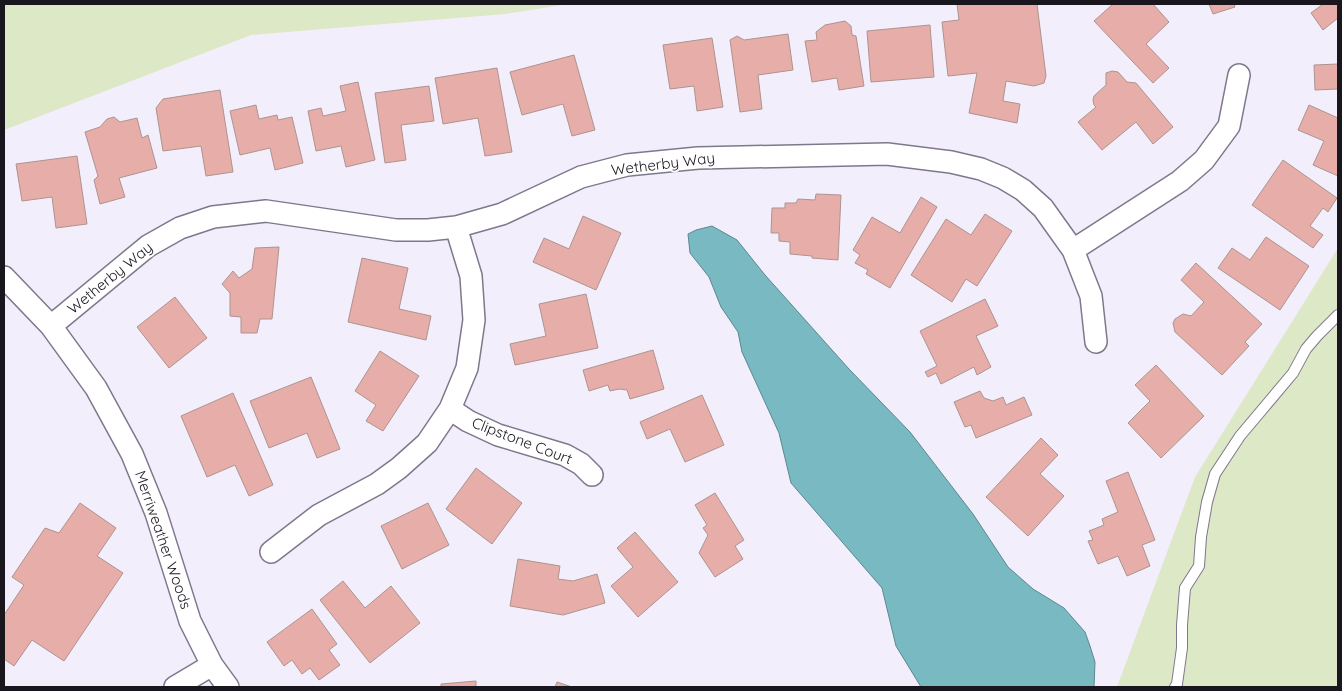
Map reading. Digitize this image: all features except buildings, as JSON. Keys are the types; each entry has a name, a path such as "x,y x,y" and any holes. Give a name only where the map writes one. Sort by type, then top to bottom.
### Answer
{"street":[{"path":"1073,250 1180,181 1204,160 1229,126 1239,76"},
{"name":"Wetherby Way","path":"51,326 148,246 180,228 213,217 266,211 396,230 428,230 456,227 502,214 581,177 627,165 698,158 887,154 952,162 981,169 1003,178 1023,190 1043,208 1073,250 1090,296 1096,342"},
{"path":"271,552 319,515 377,484 399,468 427,443 450,409 467,368 474,320 471,276 456,227"},
{"name":"Merriweather Woods","path":"4,277 51,326 96,388 132,454 156,513 190,621 212,665 228,687"},
{"name":"Clipstone Court","path":"450,409 468,421 498,435 565,454 592,475"},
{"path":"175,687 212,665"}],"lane":[{"path":"1175,687 1182,648 1185,588 1199,566 1207,502 1215,474 1240,436 1293,372 1306,349 1338,315"}],"green space":[{"path":"4,4 569,4 505,14 251,35 4,130"},
{"path":"1338,248 1338,687 1117,687 1195,477"}],"water":[{"path":"712,226 737,240 765,275 849,369 910,432 973,514 1008,567 1033,589 1064,608 1085,632 1095,662 1094,687 921,687 896,646 882,588 791,483 779,433 742,352 738,332 721,307 709,277 690,253 688,234"}]}
